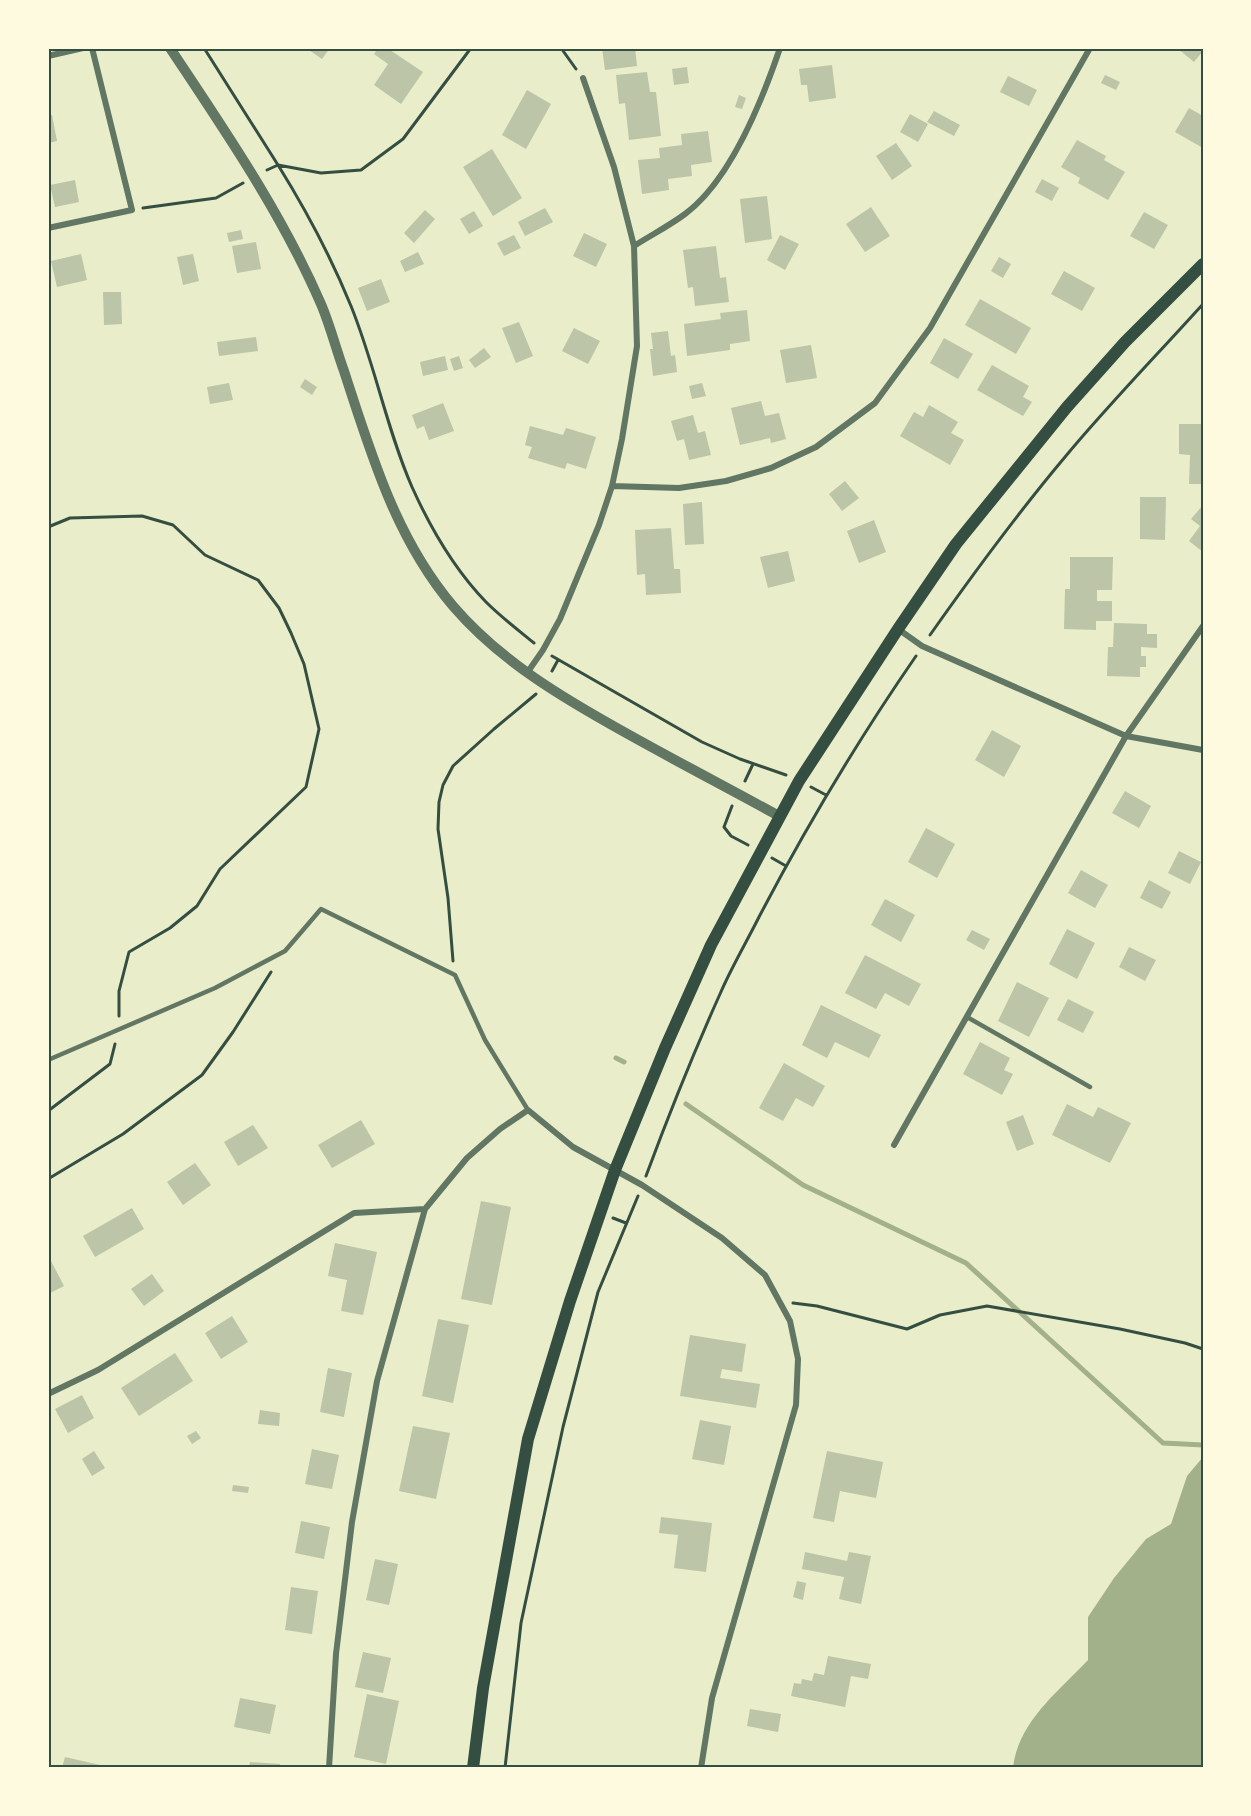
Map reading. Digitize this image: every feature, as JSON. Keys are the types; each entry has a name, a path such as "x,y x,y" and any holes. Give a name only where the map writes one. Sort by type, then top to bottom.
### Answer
{"main road":[{"path":"473,1768 483,1688 528,1439 570,1301 615,1170 665,1047 711,945 799,781 956,544 1067,407 1125,342 1203,264"}],"street":[{"path":"48,56 83,48"},
{"path":"48,228 132,210 92,48"},
{"path":"170,48 255,177 293,243 322,307 387,498 429,577 482,636 543,684 605,721 779,816"},
{"path":"634,246 686,213 720,178 764,95 780,48"},
{"path":"612,486 679,488 726,481 771,468 816,447 875,403 930,328 1090,48"},
{"path":"527,673 560,619 582,568 612,486 622,439 636,346 634,246 614,167 583,78"},
{"path":"894,1145 1126,736 1203,626"},
{"path":"898,629 922,646 1126,736 1203,750"},
{"path":"329,1768 336,1654 352,1522 377,1381 425,1209 467,1158 500,1129 528,1110 573,1147 642,1185 731,1246 765,1275 790,1321 798,1359 796,1405 712,1698 701,1768"},
{"path":"48,1394 98,1370 354,1213 425,1209"}],"lane":[{"path":"48,1060 215,988 285,951 321,909 455,975 485,1040 528,1110"},
{"path":"967,1017 1090,1087"}],"path":[{"path":"204,48 300,200 332,262 351,306 412,486 435,531 485,601 558,660 702,742 799,781 826,795"},
{"path":"132,210 216,198 278,165 321,173 361,170 403,139 471,48"},
{"path":"561,48 583,78"},
{"path":"505,1768 521,1623 563,1427 598,1292 677,1094 721,992 786,866 826,795 922,646 1010,524 1059,464 1112,402 1203,304"},
{"path":"48,527 70,518 142,516 173,525 206,555 258,580 279,608 300,654 319,729 306,787 220,868 197,906 170,928 129,952 119,991 118,1030 110,1064 48,1110"},
{"path":"455,975 448,898 438,829 439,802 443,785 453,766 535,695 558,660"},
{"path":"753,764 728,814 724,827 731,836 786,866"},
{"path":"48,1179 123,1134 202,1075 233,1032 285,951"},
{"path":"780,1302 817,1305 907,1329 940,1315 987,1306 1120,1329 1203,1349"}],"shaded area":[{"path":"1203,1457 1203,1768 1013,1768 1016,1751 1031,1722 1052,1696 1088,1660 1088,1617 1114,1578 1146,1539 1171,1524 1187,1476"}],"building":[{"path":"306,48 330,48 322,59"},
{"path":"378,48 387,48 423,72 401,104 374,85 388,64 374,54"},
{"path":"602,48 635,48 637,66 605,70"},
{"path":"1177,48 1203,48 1203,51 1194,62"},
{"path":"832,65 836,98 809,102 807,85 801,85 799,69"},
{"path":"687,67 689,83 674,85 672,69"},
{"path":"647,72 650,92 656,92 661,136 629,140 625,103 619,104 616,75"},
{"path":"1105,75 1120,82 1116,90 1101,83"},
{"path":"1008,76 1037,90 1029,106 1000,92"},
{"path":"527,90 551,104 526,149 502,135"},
{"path":"739,95 746,98 742,109 735,107"},
{"path":"1189,108 1203,116 1203,148 1175,132"},
{"path":"934,111 960,125 954,136 927,122"},
{"path":"910,114 928,124 918,142 900,132"},
{"path":"52,115 57,141 48,143 48,116"},
{"path":"708,131 712,162 691,165 692,176 668,179 669,190 642,194 638,160 660,158 659,148 682,145 681,134"},
{"path":"1077,140 1106,156 1104,160 1125,172 1108,200 1078,183 1080,178 1061,167"},
{"path":"896,143 912,166 892,180 876,156"},
{"path":"492,149 522,198 493,216 463,167"},
{"path":"1042,179 1059,188 1052,201 1035,192"},
{"path":"75,180 79,202 55,207 50,185"},
{"path":"767,196 772,239 745,243 740,199"},
{"path":"871,207 890,236 865,252 846,224"},
{"path":"545,208 553,222 525,236 518,222"},
{"path":"425,210 435,219 414,243 404,233"},
{"path":"474,211 483,226 469,234 460,219"},
{"path":"1144,212 1168,225 1154,249 1130,236"},
{"path":"241,230 243,239 229,242 227,233"},
{"path":"584,233 607,244 596,267 573,256"},
{"path":"514,235 521,248 504,256 497,243"},
{"path":"780,235 799,244 785,270 767,260"},
{"path":"256,242 261,269 237,273 232,246"},
{"path":"716,246 720,278 726,277 729,302 695,306 693,287 688,288 683,250"},
{"path":"418,252 424,264 405,272 400,261"},
{"path":"81,254 87,280 57,287 51,261"},
{"path":"193,254 199,281 183,285 177,257"},
{"path":"999,257 1011,264 1003,278 991,271"},
{"path":"1064,271 1095,288 1082,311 1051,294"},
{"path":"381,279 390,302 367,311 358,288"},
{"path":"103,292 121,292 122,324 104,325"},
{"path":"980,299 1031,328 1016,354 965,325"},
{"path":"747,310 750,341 730,344 730,350 687,356 684,324 721,319 720,313"},
{"path":"519,322 533,356 516,363 502,328"},
{"path":"574,328 600,341 588,364 562,351"},
{"path":"668,331 671,356 675,355 677,372 653,376 651,333"},
{"path":"256,337 258,351 219,356 217,342"},
{"path":"944,338 973,354 958,379 930,363"},
{"path":"811,345 817,378 786,383 780,350"},
{"path":"484,348 491,357 475,368 469,360"},
{"path":"445,356 448,370 423,376 420,362"},
{"path":"459,356 463,368 454,371 450,359"},
{"path":"992,365 1029,386 1023,397 1032,402 1023,416 977,390"},
{"path":"305,379 317,387 312,395 300,387"},
{"path":"229,383 233,400 210,404 207,387"},
{"path":"702,383 706,396 692,399 689,386"},
{"path":"761,401 765,416 779,413 786,439 771,443 770,438 740,445 731,408"},
{"path":"443,403 454,431 429,440 424,426 417,429 412,415"},
{"path":"929,405 958,422 951,433 964,440 950,465 900,436 914,412 923,417"},
{"path":"693,415 698,433 705,431 711,455 689,460 684,439 677,441 671,421"},
{"path":"1179,424 1203,424 1203,484 1189,484 1190,455 1179,454"},
{"path":"530,426 563,435 566,428 596,437 586,469 567,463 565,469 528,458 532,447 525,445"},
{"path":"845,481 859,498 842,511 829,494"},
{"path":"1140,497 1166,497 1165,540 1140,539"},
{"path":"702,502 704,544 685,545 683,504"},
{"path":"1203,505 1203,552 1189,541 1200,526 1191,519"},
{"path":"874,520 886,552 859,563 847,531"},
{"path":"671,528 674,569 680,569 681,593 646,595 645,574 637,575 635,530"},
{"path":"788,551 795,581 768,588 760,557"},
{"path":"1070,557 1113,557 1112,590 1097,590 1097,601 1112,601 1112,621 1096,621 1096,630 1064,629 1065,589 1070,589"},
{"path":"1114,623 1147,624 1147,634 1157,634 1157,648 1141,647 1141,656 1146,656 1146,667 1140,667 1140,677 1107,676 1108,647 1113,647"},
{"path":"992,730 1021,746 1004,777 975,760"},
{"path":"1125,791 1151,806 1139,828 1112,813"},
{"path":"926,828 955,844 937,878 908,862"},
{"path":"1179,851 1201,862 1190,884 1168,873"},
{"path":"1081,870 1108,885 1095,908 1068,893"},
{"path":"1149,880 1171,892 1162,909 1140,898"},
{"path":"885,899 915,915 901,942 871,925"},
{"path":"1067,929 1095,943 1077,979 1049,964"},
{"path":"972,930 990,939 984,950 966,940"},
{"path":"1129,947 1156,960 1145,981 1119,967"},
{"path":"865,955 921,984 909,1006 885,993 876,1009 845,993"},
{"path":"1017,982 1049,998 1029,1037 998,1021"},
{"path":"1068,999 1094,1012 1083,1033 1057,1020"},
{"path":"821,1005 881,1035 869,1058 835,1042 827,1058 802,1045"},
{"path":"980,1042 1010,1058 1004,1070 1013,1074 1002,1095 963,1074"},
{"path":"784,1063 825,1086 813,1107 796,1098 783,1121 759,1108"},
{"path":"1067,1104 1093,1117 1098,1107 1131,1123 1110,1163 1052,1135"},
{"path":"1023,1115 1034,1144 1017,1151 1006,1122"},
{"path":"361,1120 375,1144 332,1168 318,1145"},
{"path":"253,1125 268,1148 238,1166 224,1142"},
{"path":"195,1163 211,1185 183,1205 167,1182"},
{"path":"481,1201 511,1207 492,1305 461,1299"},
{"path":"132,1208 144,1229 95,1257 83,1236"},
{"path":"335,1243 377,1252 363,1315 341,1311 347,1280 328,1276"},
{"path":"50,1259 64,1286 48,1294 48,1260"},
{"path":"152,1274 164,1291 144,1306 131,1289"},
{"path":"232,1316 248,1342 221,1359 205,1333"},
{"path":"438,1319 469,1325 453,1403 422,1396"},
{"path":"690,1335 746,1344 742,1372 722,1369 720,1378 760,1384 756,1408 680,1396"},
{"path":"175,1353 193,1381 139,1416 121,1388"},
{"path":"328,1368 352,1373 344,1417 320,1412"},
{"path":"82,1395 94,1418 68,1433 55,1409"},
{"path":"260,1410 280,1413 279,1426 258,1424"},
{"path":"700,1420 731,1426 724,1465 692,1459"},
{"path":"413,1426 450,1433 436,1499 399,1491"},
{"path":"196,1431 201,1438 192,1444 187,1436"},
{"path":"312,1449 339,1455 332,1489 305,1484"},
{"path":"94,1451 105,1468 92,1476 82,1459"},
{"path":"827,1451 883,1462 876,1498 840,1491 834,1522 813,1518"},
{"path":"233,1485 249,1487 248,1493 232,1491"},
{"path":"661,1517 712,1523 706,1572 674,1568 678,1535 659,1533"},
{"path":"301,1521 330,1527 324,1559 295,1553"},
{"path":"805,1552 847,1561 849,1552 871,1556 861,1604 839,1599 844,1577 802,1569"},
{"path":"375,1559 398,1564 389,1605 366,1600"},
{"path":"797,1581 806,1583 803,1600 793,1597"},
{"path":"291,1587 318,1591 312,1634 285,1630"},
{"path":"363,1652 391,1658 383,1693 355,1687"},
{"path":"828,1656 871,1664 868,1679 851,1676 845,1707 791,1696 794,1683 801,1684 802,1679 812,1681 814,1673 824,1675"},
{"path":"367,1694 399,1701 386,1764 354,1757"},
{"path":"240,1698 276,1705 270,1734 234,1727"},
{"path":"750,1709 781,1714 778,1732 747,1726"},
{"path":"65,1757 109,1767 109,1768 62,1768"},
{"path":"250,1762 280,1764 280,1768 249,1768"}],"waterway":[{"path":"616,1058 624,1062"},
{"path":"686,1104 803,1185 966,1263 1163,1443 1203,1445"}]}
